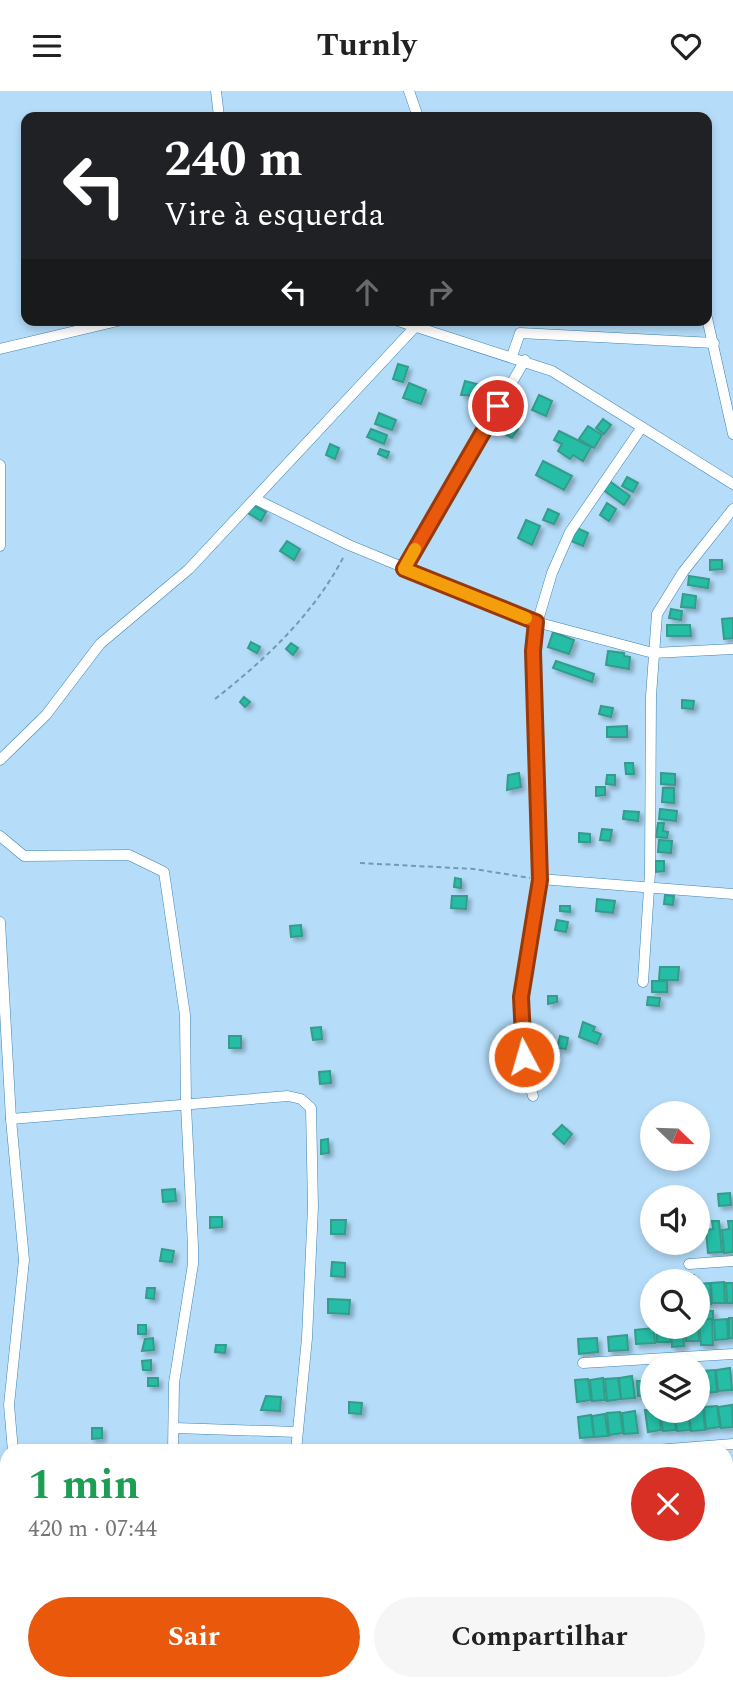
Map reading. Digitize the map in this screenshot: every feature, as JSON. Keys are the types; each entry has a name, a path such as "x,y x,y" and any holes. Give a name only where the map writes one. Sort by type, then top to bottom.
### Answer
{"street":[{"path":"216,91 218,112"},
{"path":"409,91 416,112"},
{"path":"0,349 97,326"},
{"path":"412,326 525,360 573,381 733,484"},
{"path":"709,326 733,434"},
{"path":"0,761 46,715 85,661 112,631 172,585 415,327"},
{"path":"512,356 520,333 714,343"},
{"path":"404,569 525,360"},
{"path":"533,1096 525,1062 521,997 540,880 533,651 536,622 570,532 642,427"},
{"path":"0,465 0,546"},
{"path":"255,499 349,545 536,622 653,653 733,649"},
{"path":"643,982 649,888 653,653 657,614 683,572 733,509"},
{"path":"0,837 24,856 129,855 164,872 185,1015 193,1264 174,1383 174,1444"},
{"path":"540,880 733,894"},
{"path":"0,922 11,1119 23,1260 9,1405 12,1444"},
{"path":"11,1119 288,1096 301,1099 311,1108 313,1207 307,1338 296,1444"},
{"path":"688,1264 733,1261"},
{"path":"583,1363 733,1354"},
{"path":"175,1428 297,1432"}],"path":[{"path":"215,699 259,665 316,603 349,545"},
{"path":"360,863 474,869 540,880"}],"building":[{"path":"398,364 408,367 403,382 393,379"},
{"path":"465,381 484,386 481,396 461,395"},
{"path":"409,383 426,390 421,404 403,398"},
{"path":"539,395 552,401 546,416 532,410"},
{"path":"379,413 396,420 392,430 375,424"},
{"path":"603,419 611,425 604,434 596,428"},
{"path":"506,422 518,429 512,438 501,432"},
{"path":"588,426 602,435 594,448 579,439"},
{"path":"371,429 387,435 384,444 367,437"},
{"path":"559,431 591,447 583,461 573,455 570,459 558,451 562,444 554,440"},
{"path":"330,444 339,448 335,459 326,455"},
{"path":"380,449 389,452 387,458 378,454"},
{"path":"543,461 572,476 564,490 536,475"},
{"path":"627,477 638,483 633,492 622,486"},
{"path":"608,480 630,496 624,505 602,489"},
{"path":"607,503 616,509 609,521 600,515"},
{"path":"251,504 266,512 261,521 246,512"},
{"path":"548,509 559,514 554,524 543,520"},
{"path":"526,520 540,526 532,545 518,538"},
{"path":"577,528 588,533 583,546 571,541"},
{"path":"287,541 300,549 294,560 280,551"},
{"path":"710,560 722,560 722,569 710,570"},
{"path":"689,576 709,579 708,588 688,585"},
{"path":"683,594 696,596 695,608 681,607"},
{"path":"671,609 682,611 681,620 669,618"},
{"path":"733,618 733,638 724,639 722,619"},
{"path":"667,625 690,625 691,636 667,636"},
{"path":"553,632 574,640 569,654 548,647"},
{"path":"251,642 260,647 257,653 248,648"},
{"path":"291,643 298,648 293,655 286,649"},
{"path":"608,651 624,653 624,656 630,657 629,669 606,665"},
{"path":"556,661 594,674 592,682 553,668"},
{"path":"244,697 250,702 245,707 240,702"},
{"path":"682,700 694,701 693,709 682,708"},
{"path":"601,706 613,708 611,717 599,714"},
{"path":"627,726 627,737 607,737 607,727"},
{"path":"625,763 633,763 634,774 626,774"},
{"path":"519,773 521,787 507,790 508,775"},
{"path":"661,773 675,774 675,785 661,784"},
{"path":"607,775 615,775 615,785 606,784"},
{"path":"596,787 605,787 605,795 596,796"},
{"path":"663,788 674,788 674,803 662,802"},
{"path":"660,809 677,811 676,821 659,819"},
{"path":"624,811 639,812 638,821 623,819"},
{"path":"658,823 664,823 663,831 668,832 667,838 656,837"},
{"path":"602,829 612,830 610,841 600,840"},
{"path":"579,833 590,834 590,842 579,842"},
{"path":"659,840 672,841 671,853 658,852"},
{"path":"655,861 664,861 664,871 656,872"},
{"path":"455,878 461,879 461,888 454,887"},
{"path":"665,895 674,896 673,905 664,904"},
{"path":"452,896 467,896 466,909 451,908"},
{"path":"597,899 615,901 613,913 596,911"},
{"path":"560,906 570,906 570,912 560,911"},
{"path":"557,920 568,922 566,932 555,930"},
{"path":"301,925 302,936 291,937 290,926"},
{"path":"660,967 679,967 678,980 659,980"},
{"path":"652,981 667,981 667,992 652,992"},
{"path":"548,996 557,996 557,1002 548,1004"},
{"path":"648,997 660,998 659,1006 647,1005"},
{"path":"583,1022 595,1027 593,1031 601,1034 597,1044 579,1037"},
{"path":"321,1027 322,1039 313,1040 311,1028"},
{"path":"229,1036 241,1036 241,1048 229,1048"},
{"path":"560,1036 568,1038 566,1049 557,1048"},
{"path":"542,1048 548,1049 543,1068 537,1066"},
{"path":"330,1071 331,1083 320,1084 319,1072"},
{"path":"562,1125 572,1134 564,1144 553,1134"},
{"path":"328,1139 329,1153 321,1154 321,1140"},
{"path":"175,1189 176,1201 163,1202 162,1190"},
{"path":"730,1193 731,1205 719,1206 718,1194"},
{"path":"210,1217 222,1217 222,1227 210,1228"},
{"path":"331,1220 346,1220 345,1234 331,1234"},
{"path":"712,1221 719,1221 722,1252 710,1253 710,1229 713,1229"},
{"path":"728,1221 733,1221 733,1252 724,1253 722,1230 729,1229"},
{"path":"162,1249 174,1251 172,1262 160,1261"},
{"path":"332,1262 345,1263 345,1277 331,1276"},
{"path":"724,1282 725,1303 712,1303 711,1283"},
{"path":"726,1283 733,1283 733,1303 727,1303"},
{"path":"147,1288 155,1288 154,1299 146,1298"},
{"path":"328,1299 350,1300 349,1314 328,1313"},
{"path":"729,1318 733,1318 733,1338 729,1338"},
{"path":"710,1319 713,1345 701,1345 701,1339 710,1339"},
{"path":"727,1319 728,1339 715,1340 714,1320"},
{"path":"138,1325 146,1325 146,1334 138,1334"},
{"path":"640,1329 640,1339 655,1339 655,1343 636,1344 635,1330"},
{"path":"627,1335 628,1350 609,1351 608,1337"},
{"path":"153,1338 154,1350 142,1351 145,1339"},
{"path":"597,1338 598,1352 579,1354 578,1339"},
{"path":"657,1339 670,1339 670,1342 657,1342"},
{"path":"672,1339 684,1339 684,1346 672,1347"},
{"path":"216,1345 226,1345 225,1353 215,1352"},
{"path":"151,1360 151,1370 143,1370 142,1361"},
{"path":"730,1368 732,1390 718,1391 716,1370"},
{"path":"710,1370 715,1370 717,1392 710,1392"},
{"path":"632,1376 635,1398 621,1399 619,1378"},
{"path":"148,1378 158,1378 158,1386 148,1386"},
{"path":"603,1378 605,1400 592,1401 590,1380"},
{"path":"618,1378 621,1399 607,1401 605,1379"},
{"path":"588,1379 591,1400 577,1402 575,1380"},
{"path":"637,1381 640,1381 640,1396 638,1396"},
{"path":"266,1396 281,1397 280,1411 261,1410"},
{"path":"349,1402 362,1403 361,1414 349,1413"},
{"path":"732,1405 733,1427 721,1428 718,1407"},
{"path":"717,1406 720,1427 706,1429 705,1423 710,1423 710,1407"},
{"path":"635,1411 638,1433 624,1434 622,1413"},
{"path":"620,1412 623,1433 609,1435 607,1413"},
{"path":"605,1414 608,1436 594,1437 592,1416"},
{"path":"591,1415 594,1437 580,1438 578,1417"},
{"path":"647,1423 660,1423 661,1430 648,1432"},
{"path":"662,1423 675,1423 676,1430 663,1431"},
{"path":"676,1423 689,1423 690,1430 677,1431"},
{"path":"690,1423 704,1423 705,1430 691,1431"},
{"path":"92,1428 102,1428 102,1438 92,1439"}],"slow traffic":[{"path":"415,549 404,569 526,618"}],"route":[{"path":"498,406 404,569 536,622 533,651 540,880 521,997 524,1057"}]}
